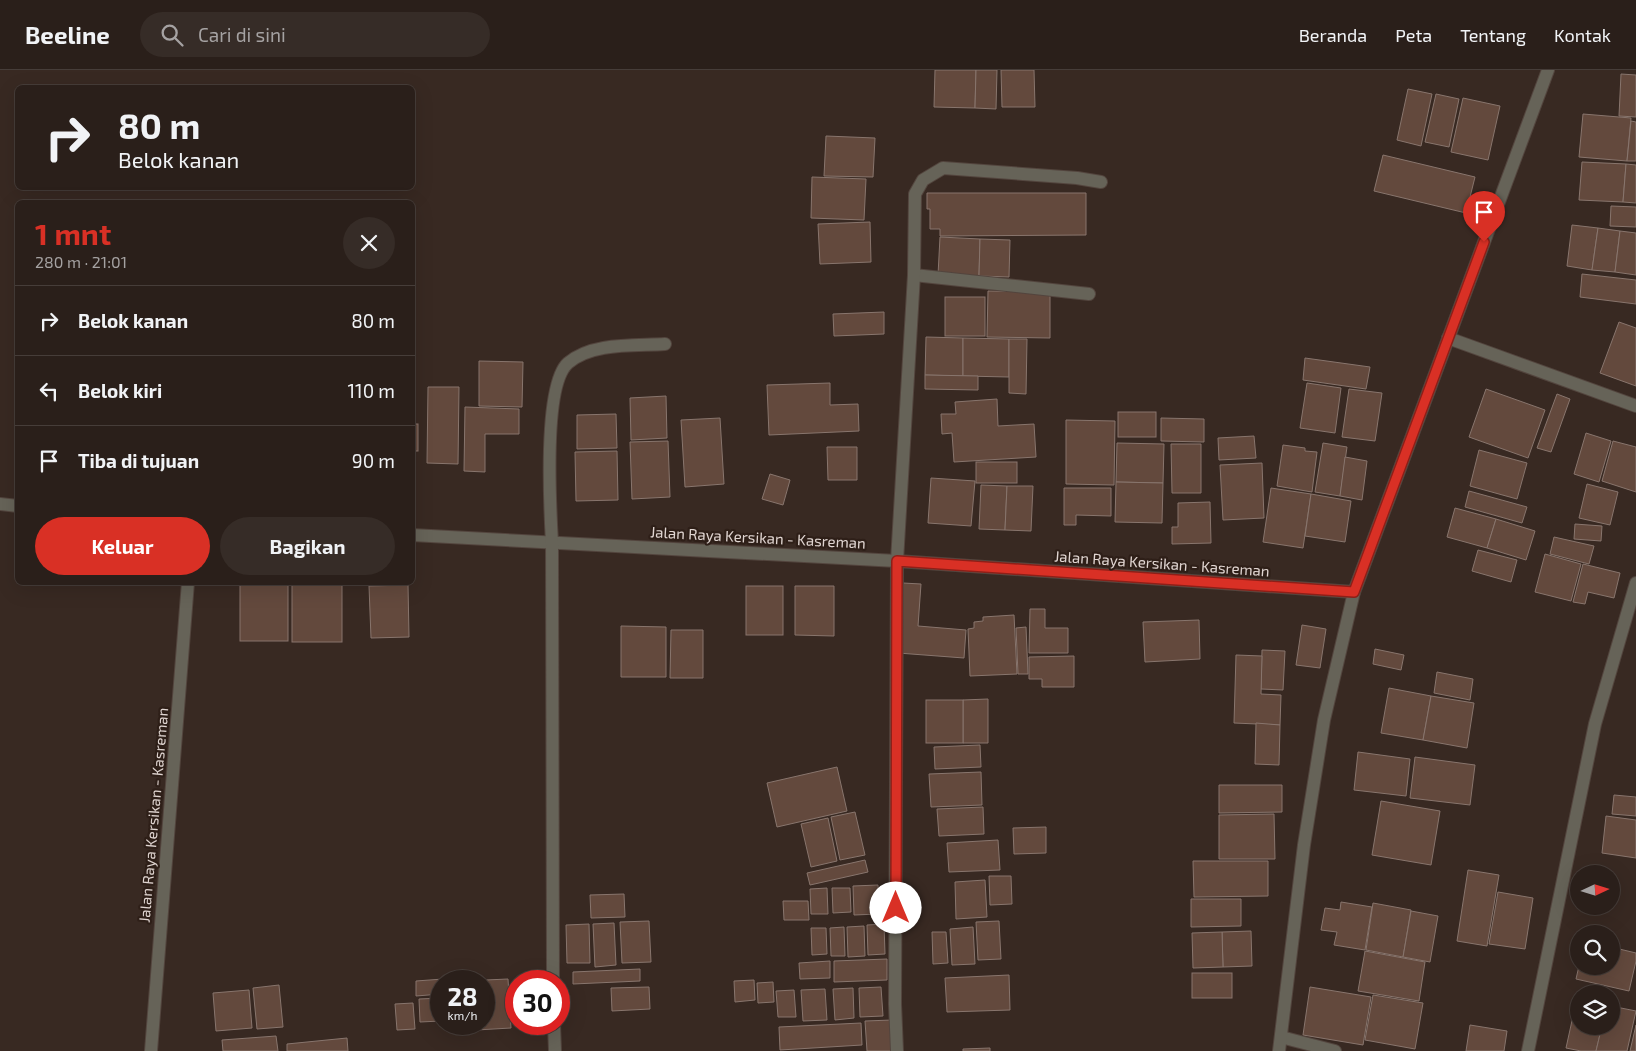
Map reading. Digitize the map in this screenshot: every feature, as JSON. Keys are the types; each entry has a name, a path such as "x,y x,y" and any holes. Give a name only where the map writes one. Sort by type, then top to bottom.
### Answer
{"street":[{"path":"1279,1051 1304,845 1324,720 1354,592 1548,70"},
{"path":"897,1051 895,1004 897,561 914,275 915,194 923,180 943,168 1077,178 1101,182"},
{"path":"914,275 1089,294"},
{"path":"1448,338 1636,406"},
{"path":"553,970 551,416 561,372 569,362 583,354 604,347 665,344"},
{"path":"0,504 15,506"},
{"name":"Jalan Raya Kersikan - Kasreman","path":"415,535 897,561 1354,592"},
{"path":"1528,1051 1595,724 1636,583"},
{"name":"Jalan Raya Kersikan - Kasreman","path":"150,1051 188,585"},
{"path":"554,1035 555,1051"},
{"path":"1281,1037 1335,1051"}],"building":[{"path":"935,70 976,70 975,108 934,107"},
{"path":"976,70 997,70 996,109 975,108"},
{"path":"1001,70 1034,70 1035,107 1002,107"},
{"path":"1621,74 1636,75 1636,117 1619,116"},
{"path":"1408,89 1432,94 1421,146 1397,140"},
{"path":"1436,94 1459,99 1449,147 1425,142"},
{"path":"1463,98 1500,106 1488,160 1451,152"},
{"path":"1583,114 1631,118 1627,161 1579,157"},
{"path":"1631,121 1636,122 1636,161 1627,161"},
{"path":"826,136 875,138 873,177 824,176"},
{"path":"1383,155 1475,177 1466,213 1374,191"},
{"path":"1582,162 1626,164 1623,202 1579,200"},
{"path":"1626,164 1636,165 1636,203 1623,202"},
{"path":"812,177 866,179 864,220 811,218"},
{"path":"927,193 1086,193 1086,235 940,236 940,229 930,229 930,209 927,209"},
{"path":"1611,206 1636,207 1636,227 1610,226"},
{"path":"870,222 871,262 820,264 818,224"},
{"path":"1572,225 1598,228 1592,270 1567,266"},
{"path":"1598,228 1620,231 1615,272 1592,270"},
{"path":"1620,231 1636,233 1636,275 1615,272"},
{"path":"940,237 980,239 979,276 938,275"},
{"path":"980,239 1010,240 1009,277 979,276"},
{"path":"1582,274 1636,280 1636,304 1580,297"},
{"path":"988,291 1050,292 1050,338 987,337"},
{"path":"945,297 985,297 985,336 945,336"},
{"path":"884,312 884,334 834,336 833,314"},
{"path":"1619,322 1636,328 1636,386 1600,373"},
{"path":"926,337 963,338 963,376 925,375"},
{"path":"963,338 1009,339 1009,377 963,376"},
{"path":"1009,339 1027,339 1026,394 1009,393"},
{"path":"1305,358 1370,367 1366,389 1303,380"},
{"path":"479,361 523,362 522,407 479,406"},
{"path":"925,375 978,376 978,390 925,389"},
{"path":"830,383 830,405 858,404 859,431 769,435 767,385"},
{"path":"1307,383 1341,388 1335,433 1300,428"},
{"path":"428,387 459,387 458,464 427,463"},
{"path":"1349,389 1382,393 1375,441 1342,437"},
{"path":"1486,389 1545,410 1528,458 1469,437"},
{"path":"1557,394 1570,399 1551,452 1537,448"},
{"path":"666,396 667,438 631,440 630,398"},
{"path":"997,399 998,426 1034,424 1036,457 954,462 952,433 942,434 941,414 956,414 955,402"},
{"path":"465,407 519,409 519,434 485,434 485,472 464,471"},
{"path":"1118,412 1156,412 1156,437 1118,437"},
{"path":"616,414 617,448 577,449 577,415"},
{"path":"720,418 724,484 685,487 681,420"},
{"path":"1161,418 1204,419 1204,442 1161,441"},
{"path":"1066,420 1115,421 1114,485 1066,484"},
{"path":"415,424 418,424 418,451 415,451"},
{"path":"1586,433 1611,441 1599,482 1574,474"},
{"path":"1254,436 1256,458 1219,460 1218,438"},
{"path":"668,441 670,497 632,499 630,442"},
{"path":"1613,441 1636,447 1636,492 1602,481"},
{"path":"1117,443 1164,444 1163,483 1116,482"},
{"path":"1323,443 1347,447 1340,496 1315,492"},
{"path":"1171,444 1201,444 1201,493 1172,493"},
{"path":"1283,445 1317,452 1312,492 1277,486"},
{"path":"827,447 857,447 857,480 828,480"},
{"path":"1479,450 1527,463 1517,499 1470,486"},
{"path":"617,451 618,500 576,501 575,452"},
{"path":"1345,457 1367,461 1362,500 1340,496"},
{"path":"976,462 1017,462 1017,483 976,483"},
{"path":"1262,463 1264,518 1223,520 1220,465"},
{"path":"770,474 790,480 783,505 762,499"},
{"path":"931,478 975,481 971,526 928,523"},
{"path":"1116,482 1163,483 1162,523 1115,522"},
{"path":"1587,484 1618,492 1610,525 1579,518"},
{"path":"981,485 1007,486 1005,530 979,529"},
{"path":"1007,486 1033,486 1031,531 1005,530"},
{"path":"1064,488 1111,488 1111,516 1076,515 1076,525 1064,525"},
{"path":"1271,488 1311,494 1303,548 1263,542"},
{"path":"1469,491 1527,507 1522,523 1465,507"},
{"path":"1311,494 1351,501 1345,542 1305,536"},
{"path":"1210,502 1211,543 1172,544 1172,527 1178,527 1178,503"},
{"path":"1455,508 1496,519 1487,548 1447,537"},
{"path":"1496,519 1535,531 1526,560 1487,548"},
{"path":"1575,524 1602,526 1601,541 1574,539"},
{"path":"1554,537 1594,546 1589,564 1550,554"},
{"path":"1478,550 1517,560 1511,582 1472,571"},
{"path":"1545,554 1581,564 1571,601 1535,592"},
{"path":"1583,564 1620,573 1614,598 1588,592 1585,604 1573,602"},
{"path":"903,583 921,584 918,626 966,630 964,658 898,653"},
{"path":"240,585 288,585 288,641 240,641"},
{"path":"292,585 342,585 342,642 292,642"},
{"path":"408,585 409,637 371,638 369,586"},
{"path":"746,586 783,586 783,635 746,635"},
{"path":"795,586 834,586 834,636 795,635"},
{"path":"1030,609 1045,609 1045,628 1068,628 1068,653 1029,653"},
{"path":"1014,615 1017,674 970,676 968,629 974,628 974,622 983,621 983,617"},
{"path":"1199,620 1200,659 1145,662 1143,622"},
{"path":"1302,625 1326,629 1320,668 1296,665"},
{"path":"621,626 666,627 666,677 621,677"},
{"path":"1026,627 1028,674 1018,674 1016,628"},
{"path":"671,630 703,630 703,678 670,678"},
{"path":"1375,649 1404,655 1401,670 1373,664"},
{"path":"1262,650 1285,651 1283,690 1261,689"},
{"path":"1236,655 1262,656 1261,694 1281,695 1280,725 1234,723"},
{"path":"1074,656 1074,687 1042,687 1042,679 1029,679 1029,657"},
{"path":"1437,672 1473,679 1470,700 1434,693"},
{"path":"1389,688 1431,696 1423,740 1381,733"},
{"path":"1431,696 1474,703 1467,748 1423,740"},
{"path":"988,699 988,743 963,743 963,700"},
{"path":"926,700 963,700 963,743 926,743"},
{"path":"1256,723 1280,725 1279,765 1255,764"},
{"path":"980,745 981,767 935,769 934,747"},
{"path":"1358,752 1410,759 1406,796 1354,790"},
{"path":"1415,757 1475,765 1470,805 1410,798"},
{"path":"837,767 847,811 777,827 767,783"},
{"path":"981,772 982,805 931,807 929,774"},
{"path":"1219,785 1282,785 1282,812 1219,813"},
{"path":"1614,795 1636,797 1636,816 1612,814"},
{"path":"1381,801 1440,811 1431,865 1372,855"},
{"path":"983,807 984,834 939,836 937,809"},
{"path":"855,812 865,855 840,860 831,817"},
{"path":"1274,814 1275,859 1219,859 1219,815"},
{"path":"1606,816 1636,820 1636,858 1602,853"},
{"path":"828,818 837,861 811,867 801,824"},
{"path":"1046,827 1046,853 1014,854 1013,828"},
{"path":"998,840 1000,870 949,872 947,843"},
{"path":"865,860 868,872 810,885 807,873"},
{"path":"1193,861 1268,861 1268,896 1194,897"},
{"path":"1468,870 1499,875 1487,946 1457,941"},
{"path":"989,876 1011,876 1012,904 990,905"},
{"path":"985,880 987,917 956,919 955,882"},
{"path":"878,885 879,914 854,915 853,886"},
{"path":"827,888 828,914 811,914 810,889"},
{"path":"832,888 850,888 851,912 833,913"},
{"path":"1498,892 1533,898 1525,949 1489,944"},
{"path":"624,894 625,917 591,918 590,895"},
{"path":"1191,899 1241,899 1241,926 1191,927"},
{"path":"783,901 808,901 809,920 784,920"},
{"path":"1341,902 1372,907 1365,950 1334,945 1337,932 1321,930 1325,908 1340,910"},
{"path":"1373,903 1411,910 1403,957 1366,950"},
{"path":"1411,911 1438,916 1430,962 1403,957"},
{"path":"649,921 651,962 622,963 620,922"},
{"path":"999,921 1001,959 978,960 976,922"},
{"path":"614,923 616,965 595,967 593,924"},
{"path":"589,924 590,963 567,963 566,925"},
{"path":"884,924 885,954 868,955 867,925"},
{"path":"864,926 865,956 848,957 847,927"},
{"path":"844,927 845,956 831,956 830,928"},
{"path":"973,927 975,964 952,965 950,929"},
{"path":"811,928 826,928 827,954 812,955"},
{"path":"1251,931 1252,966 1223,967 1222,932"},
{"path":"932,932 946,932 948,963 933,964"},
{"path":"1222,932 1223,967 1193,968 1192,933"},
{"path":"1620,949 1636,953 1629,991 1620,989 1620,985 1602,985 1576,979 1577,975 1620,975"},
{"path":"1365,951 1425,962 1419,1001 1358,991"},
{"path":"887,959 887,980 834,982 834,961"},
{"path":"830,961 830,978 800,979 799,963"},
{"path":"640,969 640,981 573,984 573,972"},
{"path":"1192,973 1232,973 1232,998 1192,998"},
{"path":"1009,975 1010,1010 947,1012 945,978"},
{"path":"505,979 505,1028 495,1029 495,980"},
{"path":"430,980 430,995 416,996 416,981"},
{"path":"754,980 755,1000 735,1002 734,981"},
{"path":"773,982 774,1002 758,1003 757,983"},
{"path":"279,985 283,1027 257,1029 253,988"},
{"path":"649,987 650,1009 612,1011 611,988"},
{"path":"881,987 883,1016 860,1017 859,988"},
{"path":"1310,987 1371,997 1363,1045 1303,1035"},
{"path":"853,988 854,1018 835,1020 833,989"},
{"path":"825,989 827,1020 803,1021 801,990"},
{"path":"249,990 252,1028 216,1031 213,993"},
{"path":"794,990 796,1017 778,1017 776,991"},
{"path":"1373,995 1423,1003 1415,1049 1365,1040"},
{"path":"430,998 430,1022 420,1022 419,999"},
{"path":"413,1003 415,1029 397,1030 395,1004"},
{"path":"1620,1008 1636,1011 1627,1051 1596,1051 1600,1035 1620,1035"},
{"path":"892,1020 894,1051 867,1051 865,1021"},
{"path":"861,1023 862,1045 780,1050 779,1027"},
{"path":"1470,1025 1507,1031 1504,1051 1466,1051"},
{"path":"1636,1025 1636,1051 1630,1051"},
{"path":"1570,1030 1570,1035 1600,1035 1596,1051 1566,1048"},
{"path":"276,1036 278,1051 223,1051 222,1040"},
{"path":"347,1038 348,1051 287,1051 287,1044"},
{"path":"990,1048 990,1051 963,1051 963,1049"}],"route":[{"path":"896,908 897,561 1354,592 1484,242"}]}
